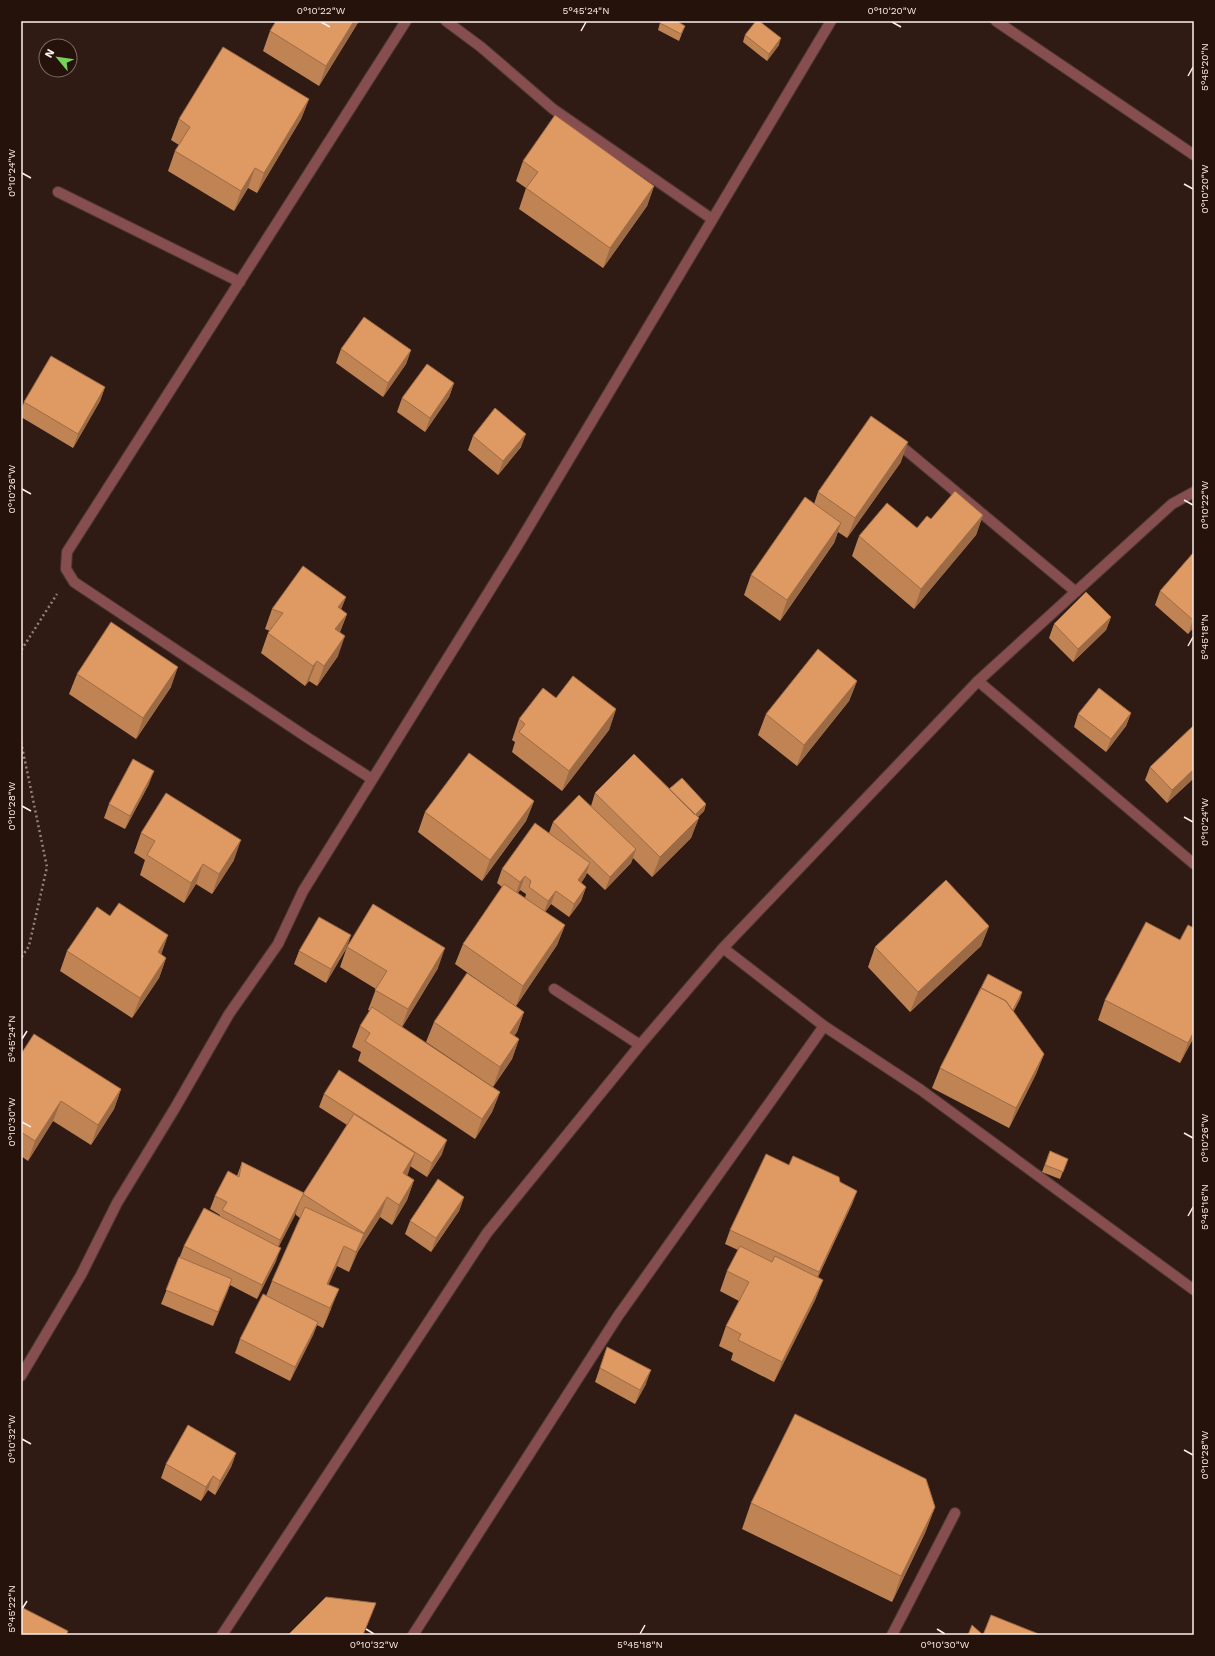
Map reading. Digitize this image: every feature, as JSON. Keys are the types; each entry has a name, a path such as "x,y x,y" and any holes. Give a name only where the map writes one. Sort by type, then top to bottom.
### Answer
{"street":[{"path":"372,779 74,582 66,569 67,552 406,21"},
{"path":"446,21 481,47 553,109 712,219"},
{"path":"21,1376 81,1275 117,1203 229,1014 278,944 303,891 516,548 831,21"},
{"path":"996,21 1194,155"},
{"path":"58,192 240,282"},
{"path":"888,436 1076,592"},
{"path":"222,1635 487,1234 640,1045 723,948 978,681 1172,504 1194,492"},
{"path":"978,681 1194,864"},
{"path":"723,948 824,1026 921,1090 1194,1290"},
{"path":"554,989 640,1045"},
{"path":"414,1635 618,1316 824,1026"},
{"path":"892,1635 954,1513"}],"path":[{"path":"21,655 22,649 56,598 66,569"},
{"path":"21,742 47,867 29,946 21,958"}],"building":[{"path":"276,21 354,21 326,66 270,31"},
{"path":"661,21 678,21 685,26 681,34 660,23"},
{"path":"756,21 759,21 781,38 769,54 745,35"},
{"path":"223,47 309,99 264,173 255,168 241,191 175,151 190,127 179,119"},
{"path":"555,115 654,186 610,248 526,188 538,172 523,161"},
{"path":"364,317 411,350 388,383 341,349"},
{"path":"51,356 105,387 78,434 24,402"},
{"path":"427,364 454,383 430,418 402,398"},
{"path":"495,408 526,434 503,461 473,436"},
{"path":"871,416 908,442 855,518 818,492"},
{"path":"955,491 983,515 921,589 859,536 887,503 917,528 927,516 931,519"},
{"path":"805,497 841,523 787,600 751,575"},
{"path":"1194,552 1194,619 1193,620 1160,591"},
{"path":"303,566 346,597 338,607 347,614 335,629 345,636 324,666 317,661 313,666 268,633 283,613 272,609"},
{"path":"1086,592 1111,617 1078,649 1054,624"},
{"path":"111,622 178,667 143,718 77,674"},
{"path":"818,649 857,681 804,745 766,714"},
{"path":"573,676 616,709 569,771 519,732 525,724 519,719 543,688 556,698"},
{"path":"1099,688 1131,713 1111,739 1078,714"},
{"path":"1194,725 1194,769 1172,790 1150,767"},
{"path":"469,753 534,801 490,860 425,812"},
{"path":"634,754 699,818 660,857 595,793"},
{"path":"133,759 154,771 130,816 109,804"},
{"path":"682,778 706,804 695,815 669,789"},
{"path":"166,793 241,840 219,874 203,864 191,883 147,855 155,841 141,833"},
{"path":"579,795 636,849 610,877 553,822"},
{"path":"535,823 590,863 578,880 586,887 574,904 556,891 548,901 529,887 531,881 525,876 520,882 502,869"},
{"path":"946,880 989,926 918,992 875,947"},
{"path":"504,884 565,925 523,986 463,944"},
{"path":"119,903 168,935 158,952 166,958 140,998 67,951 97,907 110,916"},
{"path":"373,904 445,948 408,1009 375,990 387,971 347,947"},
{"path":"319,917 351,935 331,969 299,951"},
{"path":"1146,922 1180,940 1188,925 1194,928 1194,1031 1188,1043 1105,1000"},
{"path":"467,973 524,1012 510,1033 519,1039 500,1067 434,1022"},
{"path":"988,974 1022,992 1012,1010 1006,1001 981,988"},
{"path":"981,988 1006,1001 1044,1054 1016,1108 940,1068"},
{"path":"372,1007 500,1092 482,1119 365,1041 370,1033 360,1026"},
{"path":"34,1034 121,1089 98,1125 61,1101 35,1141 21,1132 21,1054"},
{"path":"339,1070 447,1140 432,1163 324,1094"},
{"path":"354,1114 415,1153 403,1173 414,1180 399,1205 387,1197 364,1233 303,1194"},
{"path":"1050,1151 1068,1159 1063,1172 1045,1165"},
{"path":"766,1154 789,1165 793,1156 839,1177 840,1182 857,1191 819,1272 730,1230"},
{"path":"242,1162 304,1193 280,1240 222,1210 227,1202 215,1196 228,1171 239,1177"},
{"path":"438,1179 464,1197 436,1238 410,1221"},
{"path":"305,1207 364,1234 356,1252 344,1246 327,1284 339,1289 330,1308 272,1281"},
{"path":"204,1208 281,1248 262,1285 184,1246"},
{"path":"740,1246 772,1262 775,1256 823,1280 782,1362 738,1340 741,1334 726,1326 749,1282 727,1271"},
{"path":"179,1257 232,1279 218,1312 166,1290"},
{"path":"263,1294 318,1322 295,1367 240,1339"},
{"path":"607,1347 651,1370 640,1390 600,1368"},
{"path":"795,1414 926,1479 935,1507 901,1576 751,1503"},
{"path":"188,1425 236,1453 220,1481 213,1476 206,1487 166,1464"},
{"path":"326,1597 376,1603 363,1635 288,1635"},
{"path":"21,1607 68,1631 66,1635 21,1635"},
{"path":"991,1615 1041,1635 983,1635"},
{"path":"972,1625 983,1635 968,1635"}]}
